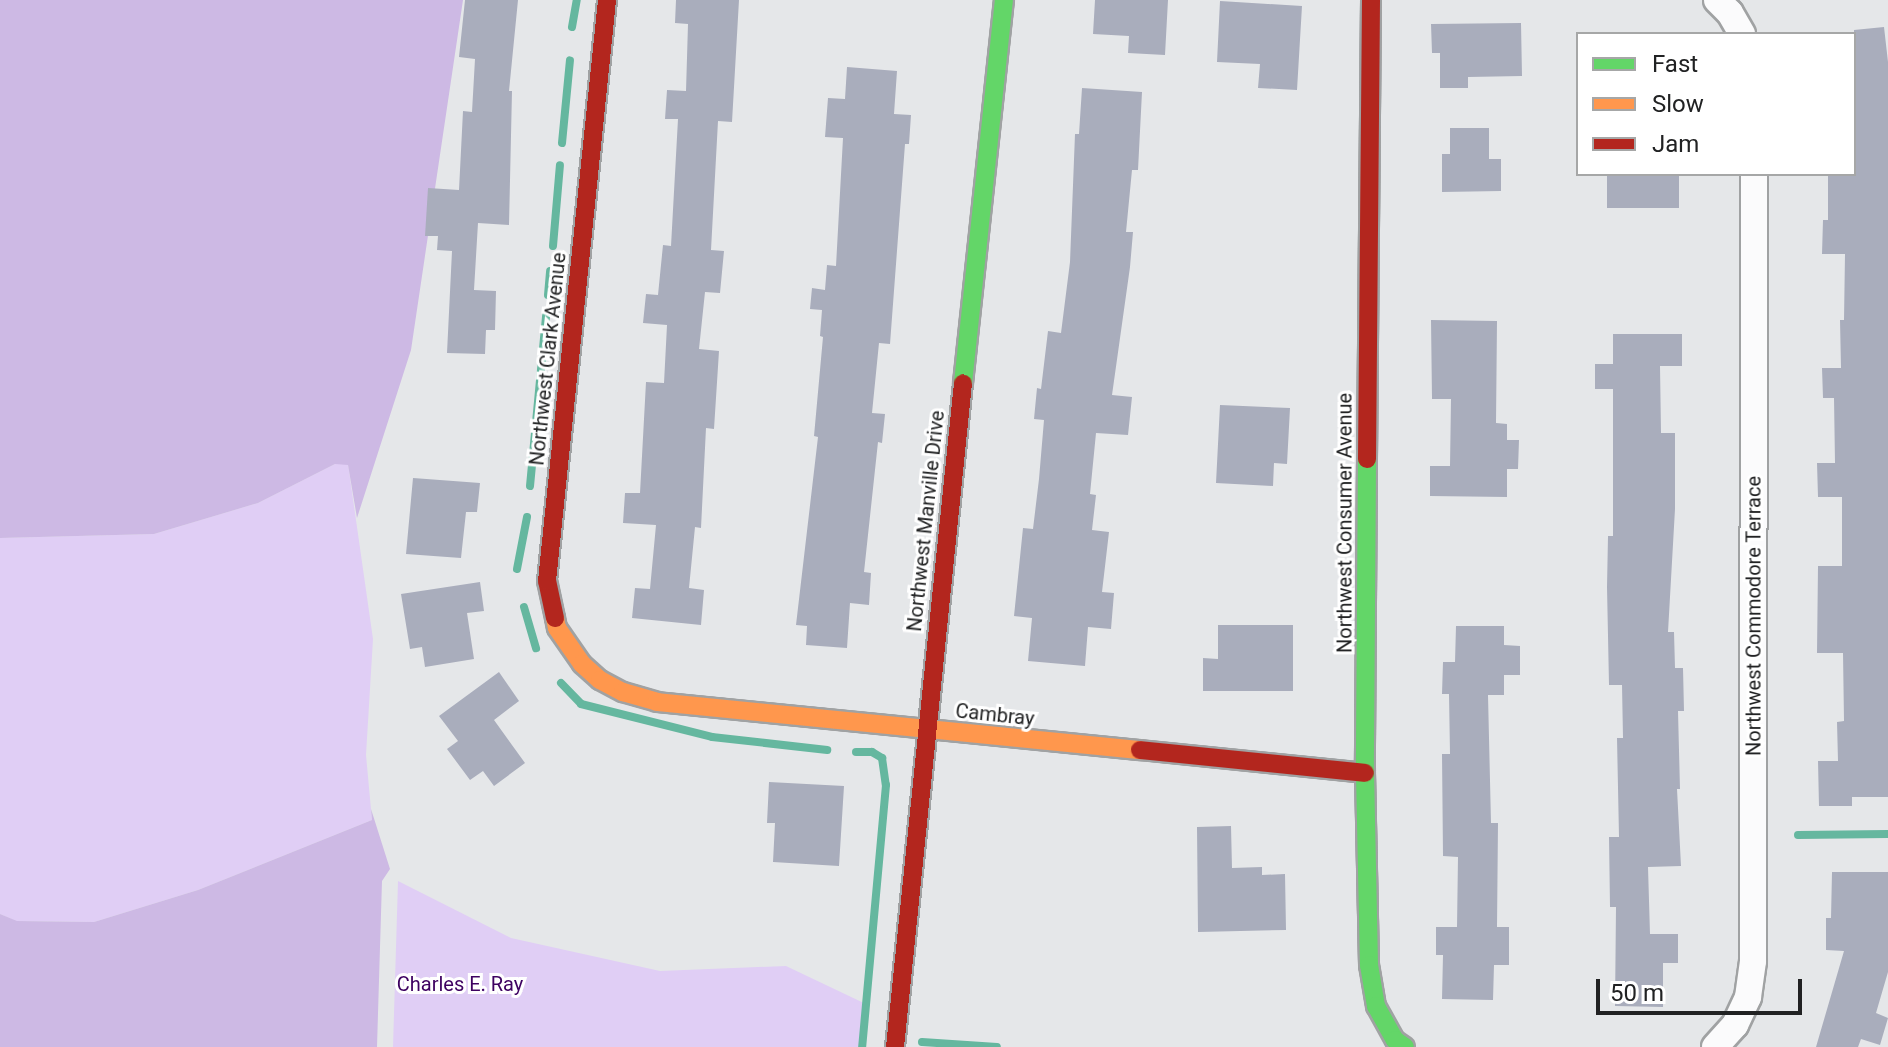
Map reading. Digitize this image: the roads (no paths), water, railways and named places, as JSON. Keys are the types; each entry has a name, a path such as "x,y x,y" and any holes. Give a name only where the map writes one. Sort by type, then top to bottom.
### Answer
{"street":[{"name":"Northwest Clark Avenue","path":"607,0 547,581 551,607 566,644 600,680 623,692"},
{"name":"Northwest Manville Drive","path":"895,1047 925,730 1004,0"},
{"name":"Northwest Consumer Avenue","path":"1371,0 1365,773 1369,965 1376,1006 1400,1043"},
{"path":"1717,0 1730,13 1741,32"},
{"name":"Northwest Commodore Terrace","path":"1715,1047 1735,1025 1748,997 1753,961 1754,176"},
{"name":"Cambray","path":"623,692 657,702 1365,773"}],"waterway":[{"path":"572,27 577,0"},
{"path":"562,143 570,60"},
{"path":"553,246 560,165"},
{"path":"548,295 550,271"},
{"path":"530,486 546,316"},
{"path":"517,569 527,517"},
{"path":"524,607 536,648"},
{"path":"561,683 581,704 712,737 827,750"},
{"path":"856,752 872,752 882,758 886,785 862,1047"},
{"path":"1798,835 1888,834"},
{"path":"922,1042 997,1047"}],"park label":[{"name":"Charles E. Ray","path":"460,984"}]}
